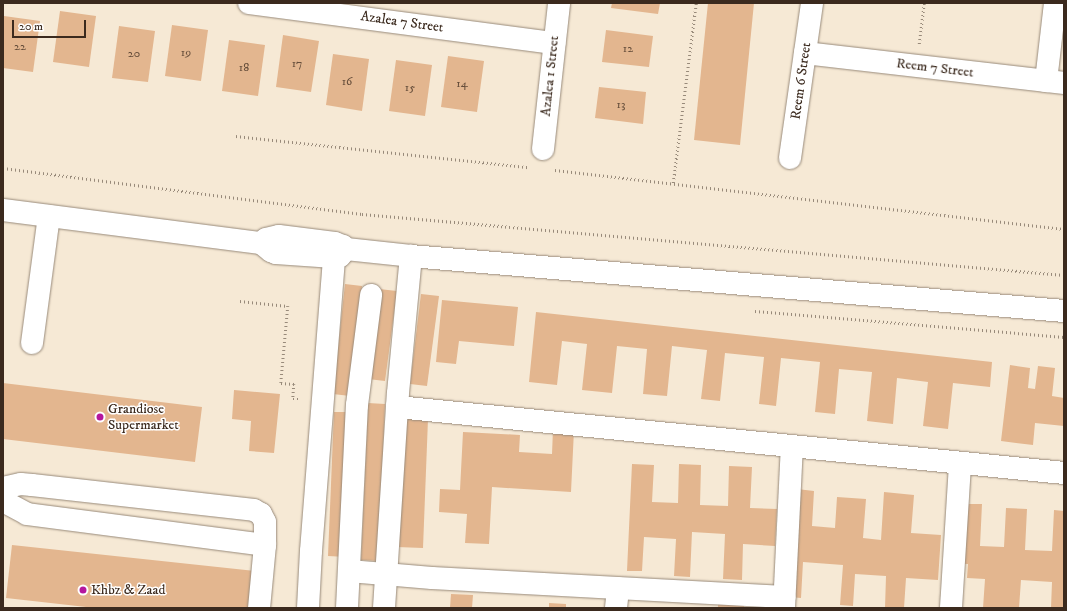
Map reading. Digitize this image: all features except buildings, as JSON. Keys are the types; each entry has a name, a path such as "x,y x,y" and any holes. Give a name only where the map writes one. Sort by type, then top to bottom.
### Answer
{"street":[{"name":"Azalea 7 Street","path":"249,3 286,5 554,43"},
{"name":"Azalea 1 Street","path":"543,149 559,3"},
{"name":"Reem 6 Street","path":"790,158 812,3"},
{"path":"1055,3 1055,82"},
{"name":"Reem 7 Street","path":"805,53 1055,82"},
{"path":"3,210 261,243 266,238 279,236 335,243 343,246 340,253 324,402 311,551 308,608"},
{"path":"32,344 49,216"},
{"path":"340,253 411,256 1064,311"},
{"path":"384,608 397,407 411,256"},
{"path":"347,608 357,405 371,295"},
{"path":"397,407 1064,473"},
{"path":"349,571 387,573 617,598 784,602 792,446"},
{"path":"951,608 960,463"},
{"path":"3,488 11,485 27,484 254,510 261,514 265,522 265,545 259,608"},
{"path":"3,501 27,514 265,545"}],"path":[{"path":"673,183 696,3"},
{"path":"916,66 924,3"},
{"path":"236,136 530,168"},
{"path":"3,168 362,214 1064,275"},
{"path":"554,170 1064,228"},
{"path":"240,301 288,306 281,383 294,384 293,399 324,402"}],"place":[{"name":"Grandiose Supermarket","path":"100,417"},
{"name":"Khbz & Zaad","path":"83,590"}]}
